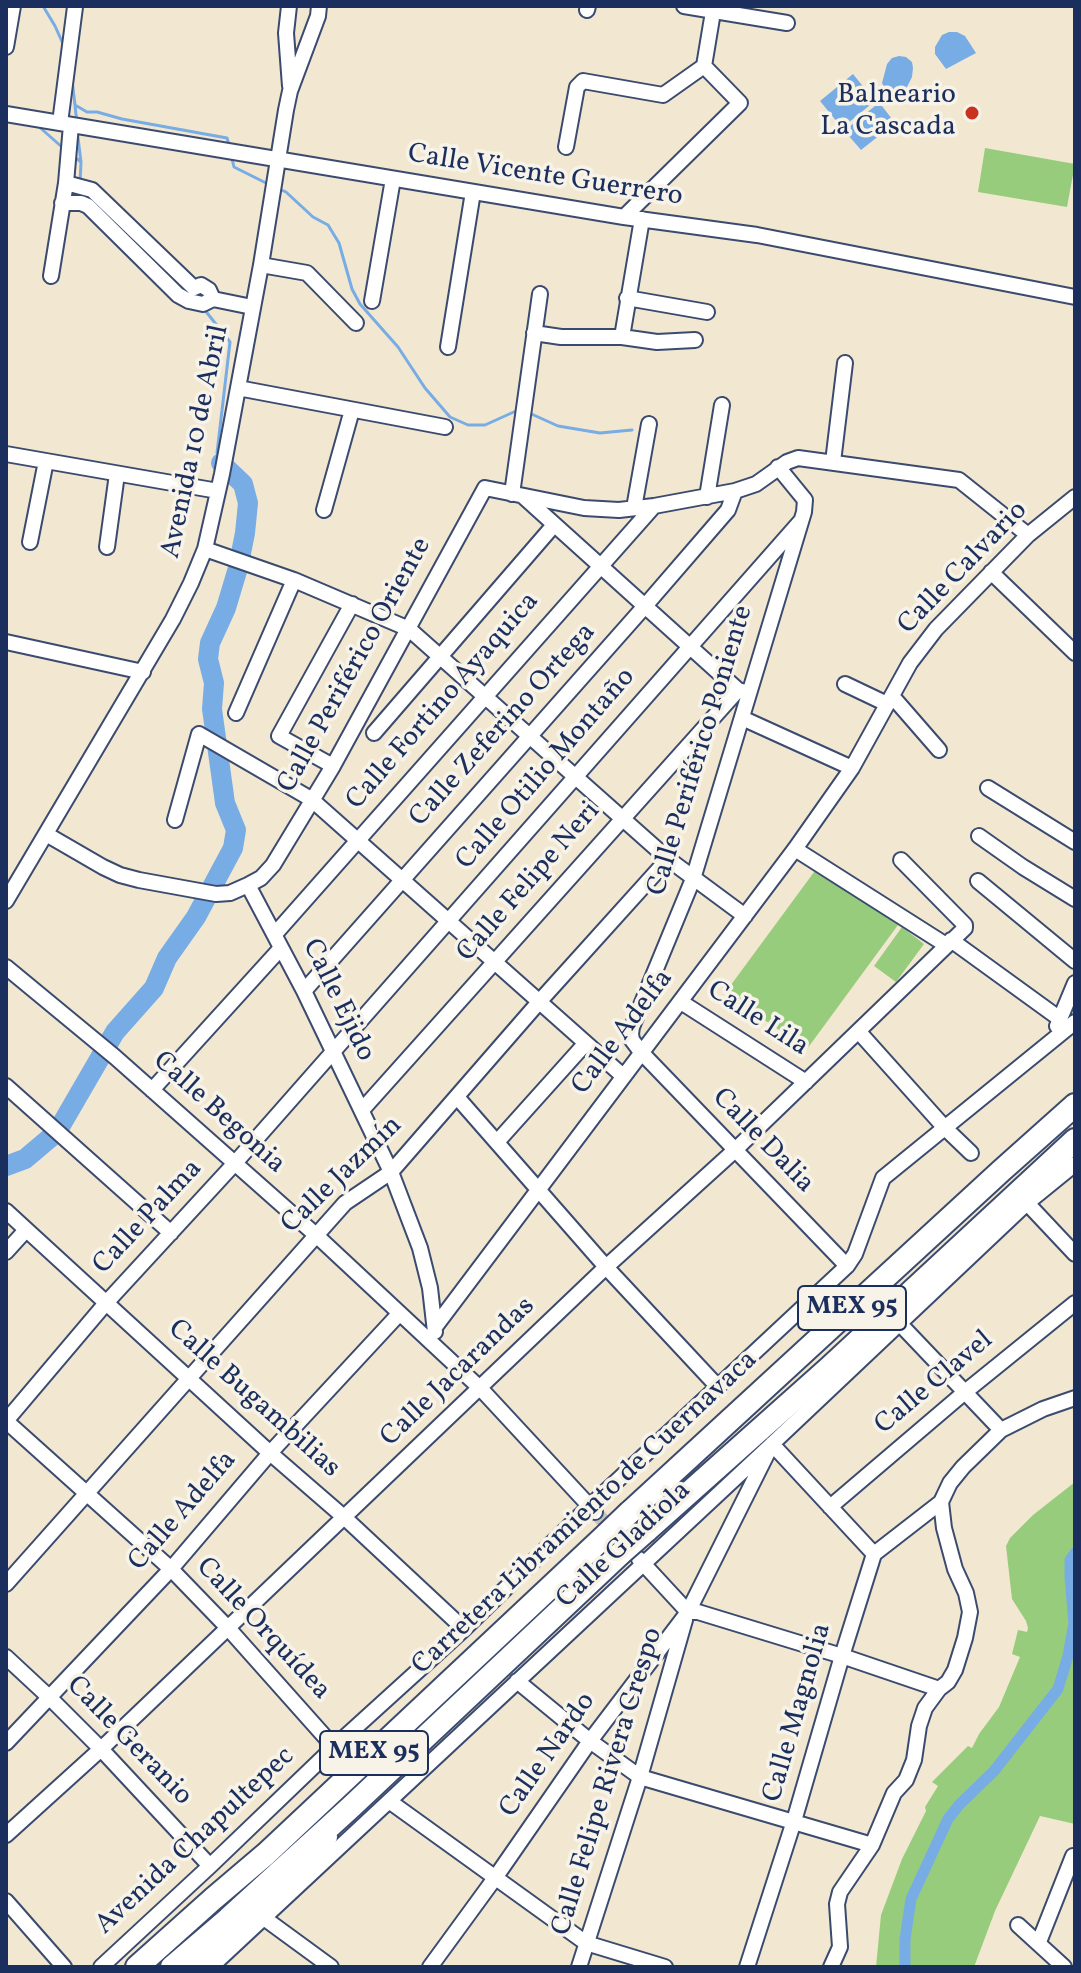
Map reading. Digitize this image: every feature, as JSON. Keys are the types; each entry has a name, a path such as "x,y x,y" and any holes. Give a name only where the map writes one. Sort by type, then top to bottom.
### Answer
{"highway":[{"name":"Carretera Libramiento de Cuernavaca","path":"137,1967 266,1854 630,1512 1075,1105"},
{"name":"Carretera Libramiento de Cuernavaca","path":"172,1967 635,1559 646,1531 1075,1140"}],"main road":[{"name":"MEX 95","path":"191,1967 309,1862 351,1807"}],"street":[{"path":"6,47 13,6"},
{"name":"Avenida 10 de Abril","path":"289,6 286,33 290,91"},
{"name":"Avenida 10 de Abril","path":"6,901 173,619 205,549 261,265 290,91 312,34 319,6"},
{"path":"684,6 713,8 787,23"},
{"path":"51,276 66,183 65,124 75,7"},
{"path":"566,147 577,87 583,81 663,95 704,66 713,8"},
{"path":"286,33 298,36 312,34"},
{"path":"624,217 740,103 704,66"},
{"name":"Calle Vicente Guerrero","path":"9,114 624,217 757,235 1075,297"},
{"path":"372,301 393,179"},
{"path":"66,183 92,190 194,288 201,285 209,290 213,299"},
{"path":"448,347 473,192"},
{"path":"62,203 88,206 178,295 203,304 213,299 252,307"},
{"path":"622,337 642,219"},
{"path":"261,265 307,273 356,323"},
{"path":"517,495 540,294"},
{"path":"627,298 707,312"},
{"path":"534,333 561,337 622,337 657,342 695,340"},
{"path":"833,462 845,363"},
{"path":"238,388 445,427"},
{"path":"707,497 722,405"},
{"path":"324,510 352,410"},
{"path":"634,508 649,424"},
{"path":"6,454 218,491"},
{"path":"517,495 584,508 619,510 654,506 735,491 756,484 778,467 798,458 959,480 1028,535"},
{"path":"30,542 46,461"},
{"name":"Calle Periférico Poniente","path":"641,1052 632,1040 632,1027 693,879 742,718 743,692 804,512 805,500 778,467"},
{"path":"107,547 117,474"},
{"name":"Calle Periférico Oriente","path":"248,885 261,878 273,865 333,766 485,488 517,495"},
{"name":"Calle Zeferino Ortega","path":"304,991 728,510 735,491"},
{"path":"517,495 743,692"},
{"name":"Calle Calvario","path":"852,768 910,663 936,629 1028,535 1075,497"},
{"name":"Calle Fortino Ayaquica","path":"275,934 654,506"},
{"name":"Calle Otilio Montaño","path":"332,1052 800,522"},
{"path":"374,733 554,525"},
{"path":"205,549 294,580 409,629 621,819 693,879 745,916"},
{"path":"991,572 1075,653"},
{"path":"236,713 294,580"},
{"path":"333,766 279,736 352,604"},
{"path":"6,642 143,672"},
{"path":"845,684 890,700 939,750"},
{"name":"Calle Felipe Neri","path":"362,1110 621,819 743,692"},
{"path":"742,718 852,768"},
{"path":"175,820 199,734 311,799 623,1076"},
{"name":"Calle Adelfa","path":"435,1327 681,1002 852,768"},
{"path":"988,788 1075,842"},
{"path":"46,834 120,875 209,893 230,893 248,885"},
{"path":"979,836 1075,899"},
{"path":"795,849 949,942 1060,1019"},
{"name":"Calle Jazmín","path":"6,1584 345,1203 391,1172 668,859"},
{"name":"Calle Jacarandas","path":"6,1835 101,1749 606,1267 734,1151 965,925 901,860"},
{"path":"978,881 1075,961"},
{"name":"Calle Ejido","path":"248,885 304,991 391,1172 420,1248 430,1288 436,1347"},
{"path":"152,1090 281,948"},
{"name":"Calle Begonia","path":"6,967 99,1043 317,1236 481,1389 593,1509"},
{"path":"1050,1041 1075,983"},
{"name":"Calle Lila","path":"681,1002 806,1082"},
{"name":"Avenida Chapultepec","path":"101,1967 593,1509 847,1266 855,1254 883,1178 1075,1022"},
{"path":"859,1032 971,1153"},
{"path":"497,1142 585,1044"},
{"name":"Calle Palma","path":"6,1421 106,1303 332,1052"},
{"name":"Calle Dalia","path":"641,1052 847,1266"},
{"path":"6,1086 171,1233"},
{"path":"457,1097 606,1267 718,1387"},
{"name":"Calle Gladiola","path":"211,1967 517,1681 635,1559 772,1444 1027,1203 1075,1164"},
{"path":"1027,1203 1075,1254"},
{"name":"Calle Bugambilias","path":"6,1211 464,1629"},
{"path":"6,1252 26,1230"},
{"name":"Calle Clavel","path":"830,1507 1075,1303"},
{"name":"Calle Adelfa","path":"6,1743 171,1569 270,1453 399,1314"},
{"path":"900,1324 1001,1430"},
{"path":"772,1444 874,1554 941,1502 950,1483 963,1467 1001,1430 1043,1409 1075,1398"},
{"name":"Calle Orquídea","path":"6,1421 171,1569 334,1747"},
{"name":"Calle Nardo","path":"430,1967 590,1741 688,1612 772,1444"},
{"path":"831,1967 840,1947 837,1904 840,1892 872,1845 894,1793 906,1780 914,1760 925,1708 955,1670 965,1638 970,1612 944,1528 941,1502"},
{"name":"Calle Magnolia","path":"747,1967 874,1554"},
{"path":"635,1559 688,1612 698,1612 842,1656 939,1689"},
{"name":"Calle Felipe Rivera Crespo","path":"579,1967 640,1777 688,1612"},
{"name":"Calle Geranio","path":"6,1657 101,1749 210,1866"},
{"path":"517,1681 640,1777 872,1845"},
{"path":"389,1801 586,1943 665,1967"},
{"path":"1039,1942 1073,1856"},
{"path":"6,1901 64,1967"},
{"path":"264,1918 331,1967"},
{"path":"1018,1925 1064,1967"}],"green space":[{"path":"985,148 1075,164 1067,207 978,192"},
{"path":"817,868 898,925 807,1049 725,993"},
{"path":"902,927 924,944 896,982 874,966"},
{"path":"1075,1482 1075,1824 1040,1816 995,1911 974,1967 876,1967 881,1915 902,1859 938,1786 932,1782 968,1746 972,1748 999,1707 1020,1657 1012,1654 1018,1630 1027,1632 1028,1628 1012,1599 1006,1546 1033,1515"}],"water":[{"path":"949,32 965,36 976,53 946,69 935,54 935,47 942,35"},
{"path":"899,56 912,62 913,68 904,93 895,96 882,83 887,64"},
{"path":"853,74 875,101 842,128 820,101"},
{"path":"875,106 882,106 895,123 861,150 848,135 849,127"}],"waterway":[{"path":"43,6 64,46"},
{"path":"72,80 75,105 87,112 227,138 230,148"},
{"path":"75,106 77,123"},
{"path":"36,124 63,148"},
{"path":"77,130 81,162"},
{"path":"72,155 81,162 80,184"},
{"path":"231,155 234,167 270,185"},
{"path":"277,188 328,225 339,243 352,289 360,304 398,347 425,388 450,417 468,425 485,425 520,411"},
{"path":"204,309 230,342 217,453 220,460"},
{"path":"527,412 558,426 600,433 632,430"},
{"path":"6,1166 25,1159 57,1132 115,1032 154,988 167,958 196,917 233,848 236,830 225,803 212,709 214,683 208,659 210,643 226,608 238,568 248,503 243,484 221,463"},
{"path":"905,1967 905,1939 911,1899 948,1819 994,1771 1058,1689 1074,1623 1070,1560 1075,1553"}],"tunnel":[{"path":"595,1512 634,1553"}],"place":[{"name":"Balneario La Cascada","path":"972,113"}]}
